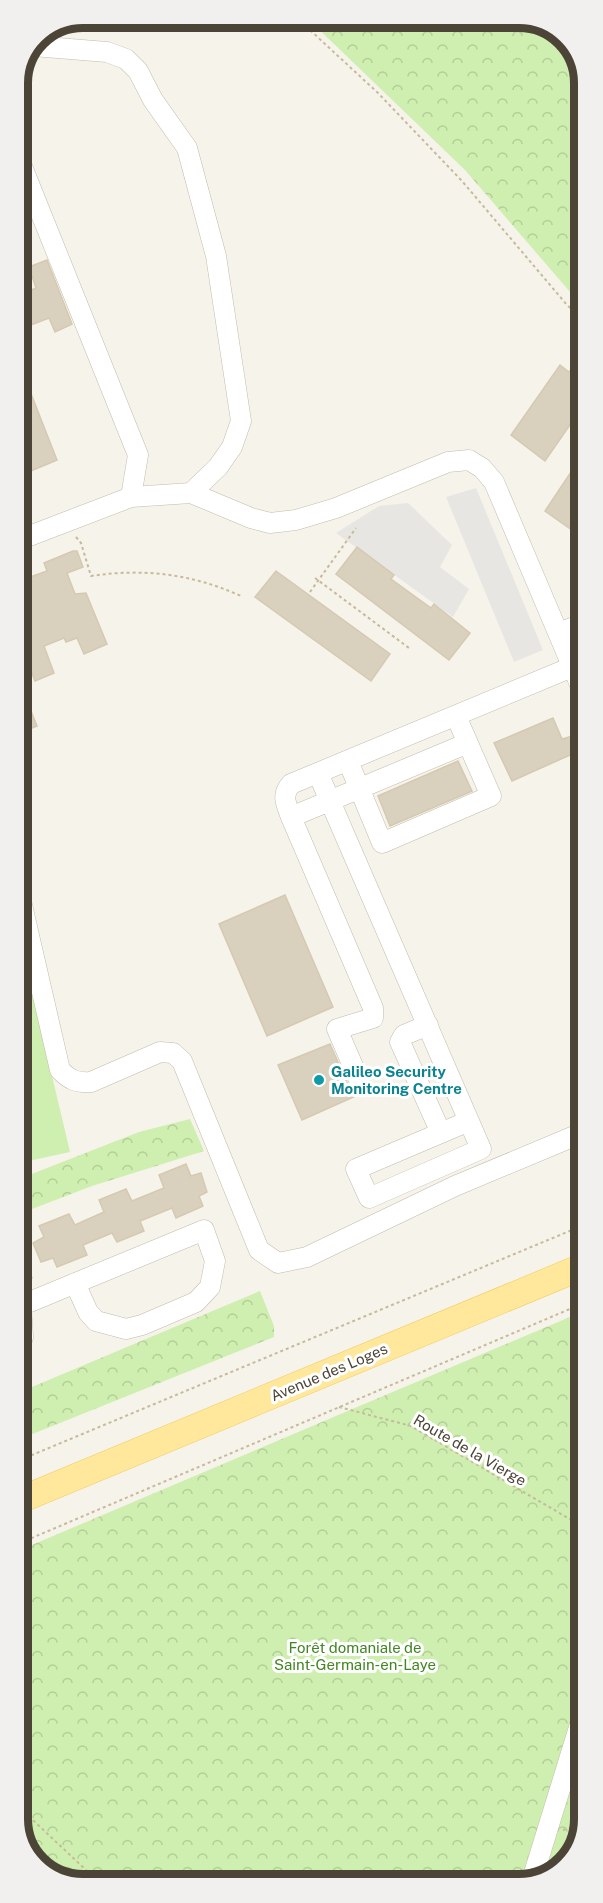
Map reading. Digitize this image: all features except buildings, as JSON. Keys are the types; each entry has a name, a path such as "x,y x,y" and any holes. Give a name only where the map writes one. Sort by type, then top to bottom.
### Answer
{"main road":[{"name":"Avenue des Loges","path":"28,1498 574,1270"}],"street":[{"path":"42,47 107,52 126,59 138,71 153,100 187,148 216,256 242,421 232,447 218,467 191,493"},
{"path":"28,176 138,455 131,497"},
{"path":"28,537 131,497 191,493 270,523 296,520 336,508 448,462 469,460 482,468 494,482 574,672"},
{"path":"559,633 574,627"},
{"path":"359,1080 337,1029 373,1018 374,1008 284,801 285,790 291,784 572,667"},
{"path":"348,761 382,843 491,796 456,716"},
{"path":"291,817 468,742"},
{"path":"318,773 428,1025 481,1149 369,1198 356,1169 469,1121"},
{"path":"28,931 60,1070 78,1083 91,1082 160,1052 173,1053 182,1061 259,1250 278,1263 307,1257 455,1186 574,1136"},
{"path":"428,1025 404,1035 400,1042 441,1133"},
{"path":"28,1302 204,1230 215,1261 210,1287 195,1302 126,1329 96,1321 88,1312 75,1283"},
{"path":"534,1873 574,1744"}],"path":[{"path":"308,29 378,93 455,173 574,311"},
{"path":"64,523 81,543 91,576 132,571 182,576 210,583 241,597"},
{"path":"310,592 356,528"},
{"path":"315,578 409,648"},
{"path":"28,1457 574,1229"},
{"path":"28,1540 574,1307"},
{"name":"Route de la Vierge","path":"338,1407 411,1426 574,1522"},
{"path":"28,1816 90,1874"}],"green space":[{"path":"318,29 523,29 537,31 561,47 569,59 574,76 574,297 465,170"},
{"path":"28,974 70,1152 28,1161"},
{"path":"190,1119 204,1151 92,1186 28,1211 28,1175 139,1132"},
{"path":"260,1291 274,1326 274,1337 28,1436 28,1389"},
{"name":"Forêt domaniale de Saint-Germain-en-Laye","path":"574,1315 574,1820 572,1837 567,1847 559,1859 544,1869 527,1874 80,1874 66,1872 56,1867 44,1859 34,1844 28,1820 28,1547"}],"shaded area":[{"path":"476,488 543,650 514,662 446,497"},
{"path":"408,503 452,545 440,567 469,589 453,617 336,533 379,506"}],"place":[{"name":"Galileo Security Monitoring Centre","path":"319,1080"}]}
